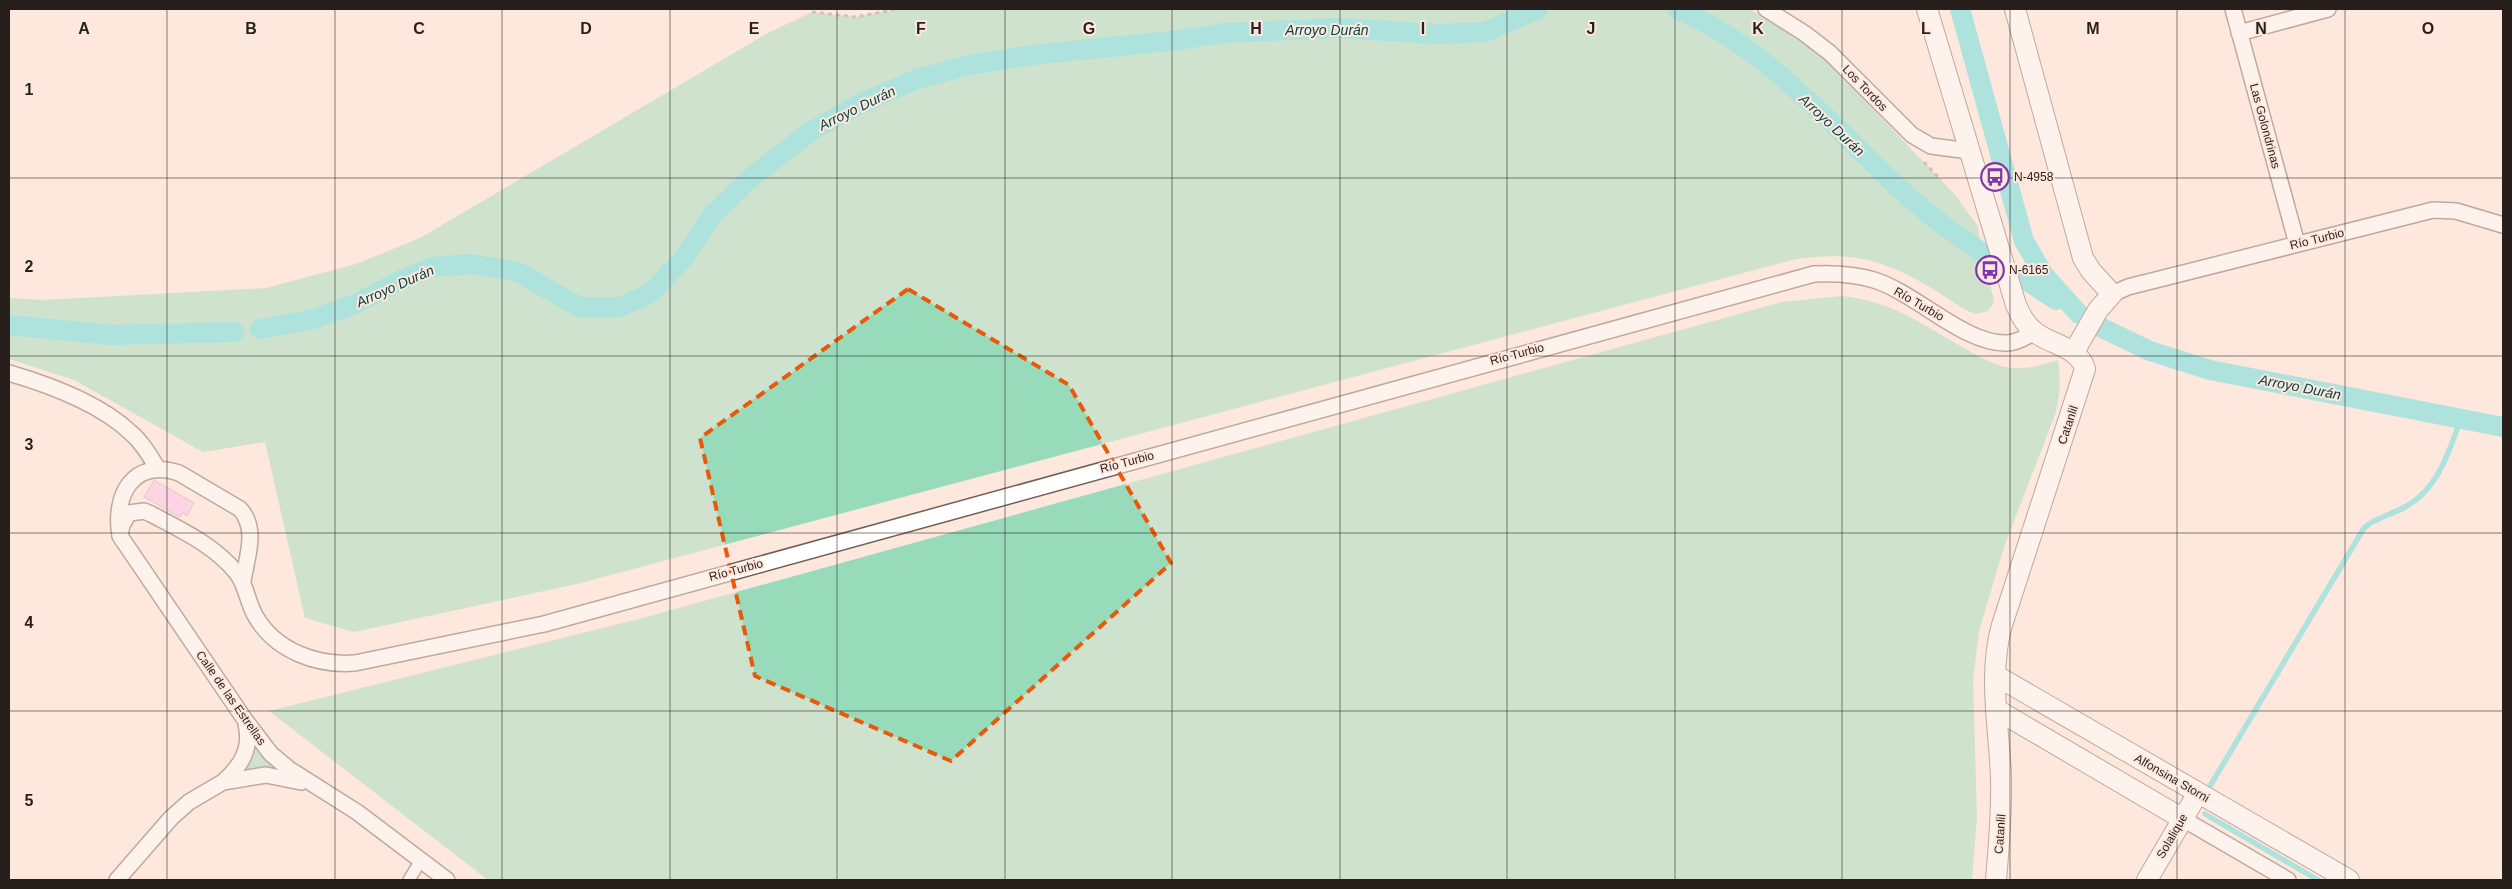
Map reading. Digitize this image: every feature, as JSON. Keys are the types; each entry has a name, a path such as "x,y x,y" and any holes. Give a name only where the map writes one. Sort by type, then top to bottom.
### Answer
{"street":[{"name":"Los Tordos","path":"1766,9 1804,33 1830,53 1902,127 1916,138 1940,149 1969,151"},
{"path":"1927,9 2009,288 2023,319 2034,332 2074,352"},
{"path":"2015,9 2083,258 2091,271 2112,294"},
{"name":"Las Golondrinas","path":"2233,9 2297,244"},
{"path":"2239,32 2328,9"},
{"name":"Río Turbio","path":"2074,352 2098,310 2112,294 2128,287 2433,210 2456,211 2503,225"},
{"name":"Río Turbio","path":"243,581 255,616 273,638 299,654 314,660 334,664 355,663 544,624 1814,274 1836,272 1875,280 1913,298 1972,334 1989,340 2006,343 2016,341 2034,332"},
{"name":"Catanlil","path":"1996,880 2002,806 1995,675 1996,650 2002,625 2084,374 2083,362 2074,352"},
{"path":"9,374 54,389 111,417 130,432 158,469"},
{"path":"120,536 118,521 122,495 137,476 158,469 179,473 230,503 246,516 250,531 243,581"},
{"path":"120,536 125,518 129,513 144,511 204,543 225,560 243,581"},
{"name":"Calle de las Estrellas","path":"120,536 244,720 271,754 290,769 323,789 447,880"},
{"name":"Alfonsina Storni","path":"1995,675 2349,880"},
{"path":"1997,710 2288,880"},
{"path":"117,880 171,818 189,802 222,782 238,767 247,749 248,732 244,720"},
{"path":"222,782 266,775 296,780 323,789"},
{"name":"Solalique","path":"2147,880 2198,793"},
{"path":"409,880 421,860"}],"path":[{"path":"812,12 856,17 898,9"}],"highlighted area":[{"path":"908,289 1069,385 1171,563 951,761 755,676 700,438"}],"green space":[{"path":"898,9 1750,9 1806,44 1832,66 1956,196 1977,225 1994,302 1988,311 1975,314 1911,276 1878,263 1863,259 1830,256 1792,260 577,584 354,632 305,618 265,442 203,452 74,380 9,359 9,298 43,300 266,288 356,264 420,238 768,33 812,12 856,17"},
{"path":"1841,296 1874,302 1902,313 1980,357 2005,367 2025,368 2058,360 2060,388 2055,415 2004,547 1979,631 1973,680 1977,817 1972,880 488,880 269,711 639,619 1782,302"},
{"path":"255,746 280,771 237,773"}],"building":[{"path":"154,480 194,503 187,516 182,513 180,517 144,497"}],"waterway":[{"name":"Arroyo Durán","path":"260,329 314,319 355,304 401,280 433,267 470,264 518,272 579,307 620,307 651,293 683,259 712,215 754,175 811,131 858,105 917,79 969,65 1032,55 1180,40 1223,33 1339,28 1437,34 1485,32 1538,9"},
{"name":"Arroyo Durán","path":"1677,9 1711,26 1742,46 1772,69 1829,120 1911,199 1980,251"},
{"path":"1960,9 2024,241 2044,275 2079,314"},
{"name":"Arroyo Durán","path":"2024,279 2056,300"},
{"name":"Arroyo Durán","path":"9,325 111,335 234,332"},
{"name":"Arroyo Durán","path":"2102,328 2150,351 2210,370 2503,427"},
{"path":"2210,786 2364,528 2374,521 2405,507 2426,490 2434,480 2447,456 2461,418"},
{"path":"2205,814 2318,880"}],"place":[{"name":"N-4958","path":"1995,177"},
{"name":"N-6165","path":"1990,270"}]}
